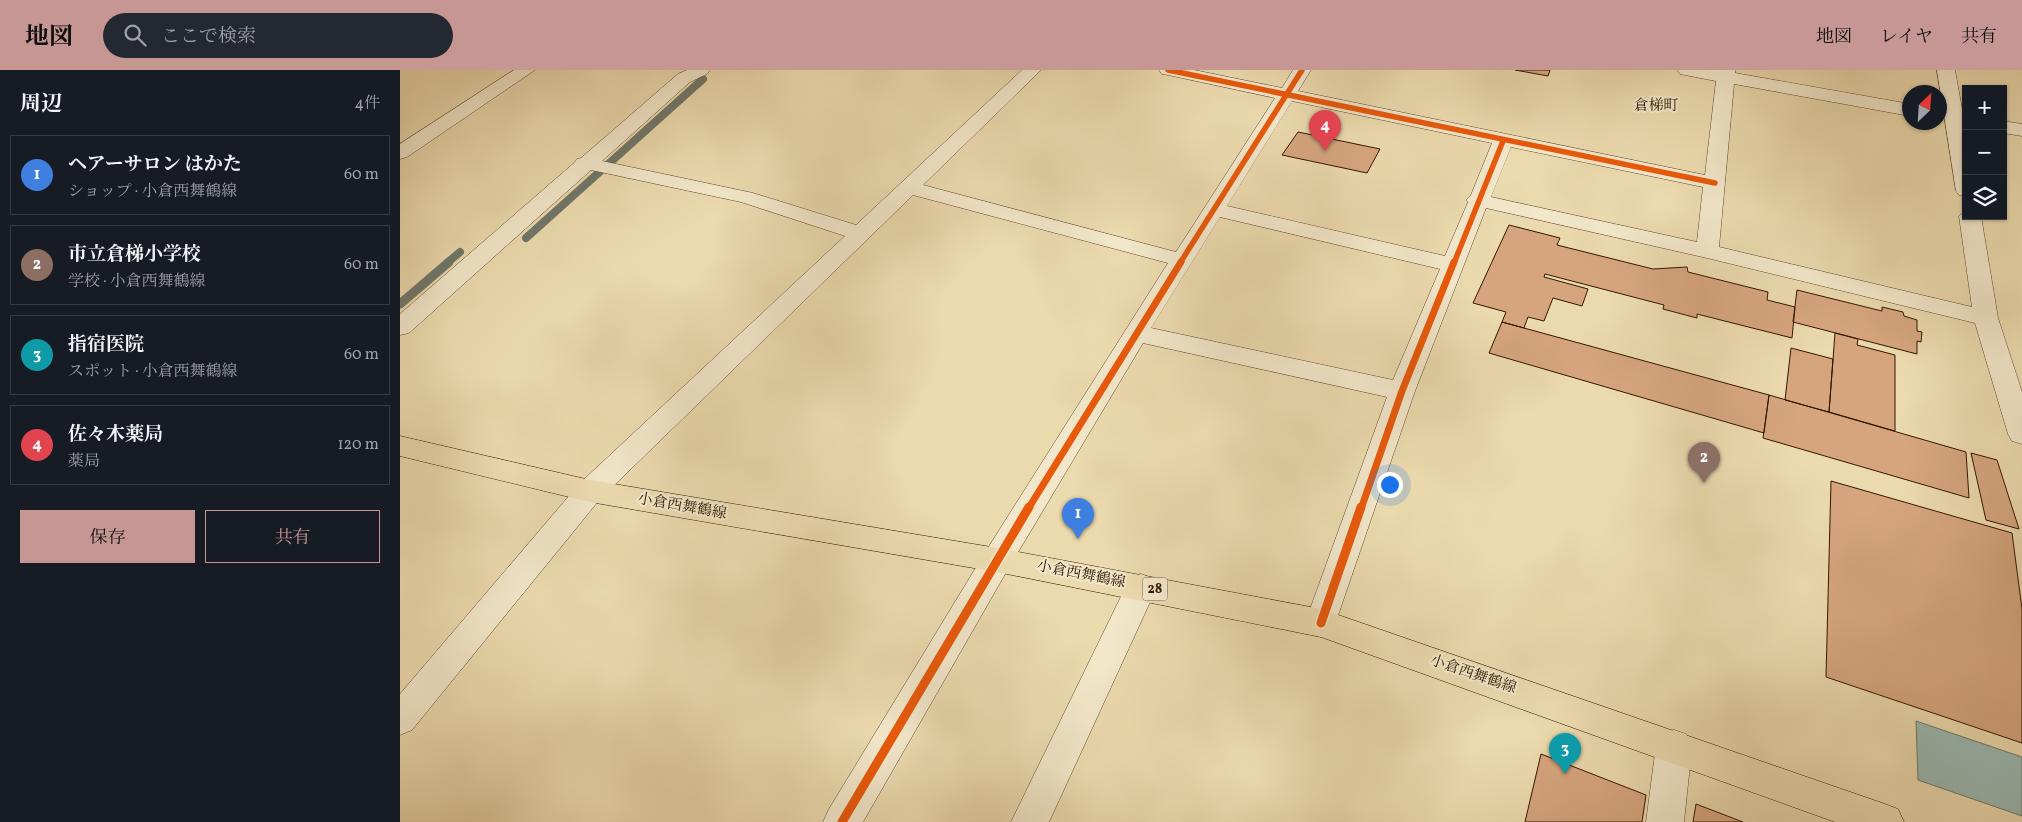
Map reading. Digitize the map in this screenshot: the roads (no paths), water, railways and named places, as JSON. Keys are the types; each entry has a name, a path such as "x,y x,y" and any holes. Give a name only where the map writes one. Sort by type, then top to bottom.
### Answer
{"main road":[{"name":"小倉西舞鶴線","path":"400,446 590,491 997,560 1321,623 1886,822"}],"street":[{"path":"400,152 526,70"},
{"path":"400,718 590,491 1032,70"},
{"path":"1168,70 1503,141 1715,183"},
{"path":"842,822 997,560 1136,333 1302,70"},
{"path":"1686,70 1725,73 1902,108"},
{"path":"1946,70 1963,175"},
{"path":"400,327 684,73"},
{"path":"1707,251 1725,73"},
{"path":"2007,128 2022,130"},
{"path":"400,134 426,135"},
{"path":"1321,623 1402,391 1477,200 1503,141"},
{"path":"584,164 746,197 859,233"},
{"path":"909,188 1182,260"},
{"path":"1477,200 1707,251 1986,318"},
{"path":"1214,209 1452,265"},
{"path":"1971,220 1986,318 2016,399 2022,434"},
{"path":"1136,333 1402,391"},
{"path":"1030,822 1141,587"},
{"path":"1665,822 1674,746"}],"water":[{"path":"1916,721 2022,757 2022,816 1918,780"}],"waterway":[{"path":"526,238 703,79"},
{"path":"447,263 460,252"},
{"path":"400,304 449,262"}],"place":[{"name":"佐々木薬局","path":"1325,151"},
{"name":"市立倉梯小学校","path":"1704,483"},
{"name":"ヘアーサロン はかた","path":"1078,539"},
{"name":"指宿医院","path":"1565,774"}],"district":[{"name":"倉梯町","path":"1656,106"}]}
